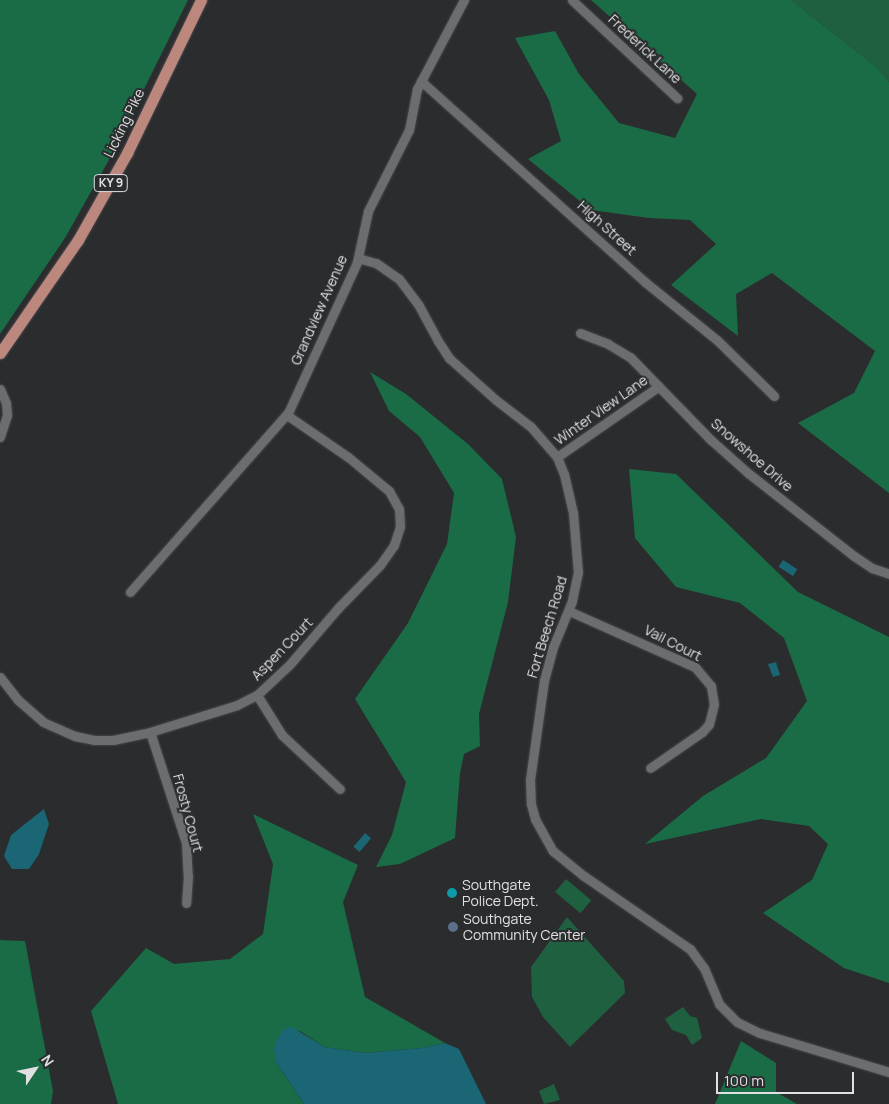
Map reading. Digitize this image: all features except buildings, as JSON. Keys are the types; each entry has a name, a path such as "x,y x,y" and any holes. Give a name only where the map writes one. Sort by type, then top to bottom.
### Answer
{"main road":[{"name":"Licking Pike","path":"0,353 78,240 127,153 201,0"}],"street":[{"name":"Grandview Avenue","path":"130,592 287,415 358,258 368,211 409,130 417,89 464,0"},
{"name":"Frederick Lane","path":"572,0 678,98"},
{"name":"High Street","path":"421,80 645,282 717,340 774,396"},
{"name":"Fort Beech Road","path":"358,258 376,263 399,279 418,304 438,342 455,364 531,427 558,457 564,474 573,512 578,556 576,584 544,680 530,780 531,804 540,829 553,850 599,886 690,949 704,968 719,1004 738,1022 760,1033 889,1072"},
{"name":"Snowshoe Drive","path":"580,333 608,344 630,357 711,440 748,473 854,556 872,568 889,574"},
{"name":"Winter View Lane","path":"558,457 659,386"},
{"path":"0,389 6,403 7,415 0,437"},
{"name":"Aspen Court","path":"2,682 18,700 43,722 75,736 113,740 150,732 237,705 256,695 290,664 338,608 380,565 394,545 400,527 399,510 389,492 348,457 287,415"},
{"name":"Vail Court","path":"568,611 696,667 712,686 714,704 709,724 702,732 650,768"},
{"path":"256,695 286,738 340,789"},
{"name":"Frosty Court","path":"150,732 186,843 188,876 186,903"}],"green space":[{"path":"0,0 188,0 110,158 65,238 0,334"},
{"path":"591,0 791,0 879,69 889,82 889,493 798,423 854,393 875,351 772,273 736,294 738,336 671,285 716,244 690,220 649,218 591,210 528,159 561,141 549,100 515,38 555,31 579,74 619,123 675,138 697,94"},
{"path":"791,0 889,0 889,82 879,69"},
{"path":"370,372 406,394 468,444 502,479 516,537 508,602 479,714 480,746 464,754 460,773 455,838 400,864 376,867 392,835 406,782 355,699 408,623 447,544 454,493 420,437 389,411"},
{"path":"629,469 676,474 798,592 889,637 889,983 844,968 763,913 812,880 828,844 809,826 761,819 645,844 703,796 766,758 807,701 784,638 740,603 676,587 635,538"},
{"path":"253,814 358,865 343,902 365,997 445,1043 422,1048 365,1053 324,1047 300,1031 276,1062 304,1104 118,1104 91,1011 146,948 174,964 230,959 263,934 273,864"},
{"path":"566,879 591,900 580,913 555,892"},
{"path":"567,917 624,981 625,993 570,1047 543,1017 532,997 531,967"},
{"path":"0,940 25,941 53,1091 51,1104 0,1104"},
{"path":"683,1007 690,1016 697,1018 702,1038 692,1045 686,1035 672,1030 665,1019"},
{"path":"741,1041 776,1063 776,1092 797,1104 715,1104"},
{"path":"554,1084 560,1100 544,1104 539,1091"}],"water":[{"path":"783,560 797,569 793,576 779,567"},
{"path":"776,662 780,675 773,677 768,664"},
{"path":"44,809 49,824 39,854 29,869 12,869 4,856 11,835"},
{"path":"365,833 371,838 360,852 353,847"},
{"path":"292,1027 324,1047 365,1053 422,1048 445,1043 459,1049 486,1104 304,1104 276,1062 274,1050 277,1039 284,1029"}],"place":[{"name":"Southgate Police Dept.","path":"452,893"},
{"name":"Southgate Community Center","path":"453,927"}]}
